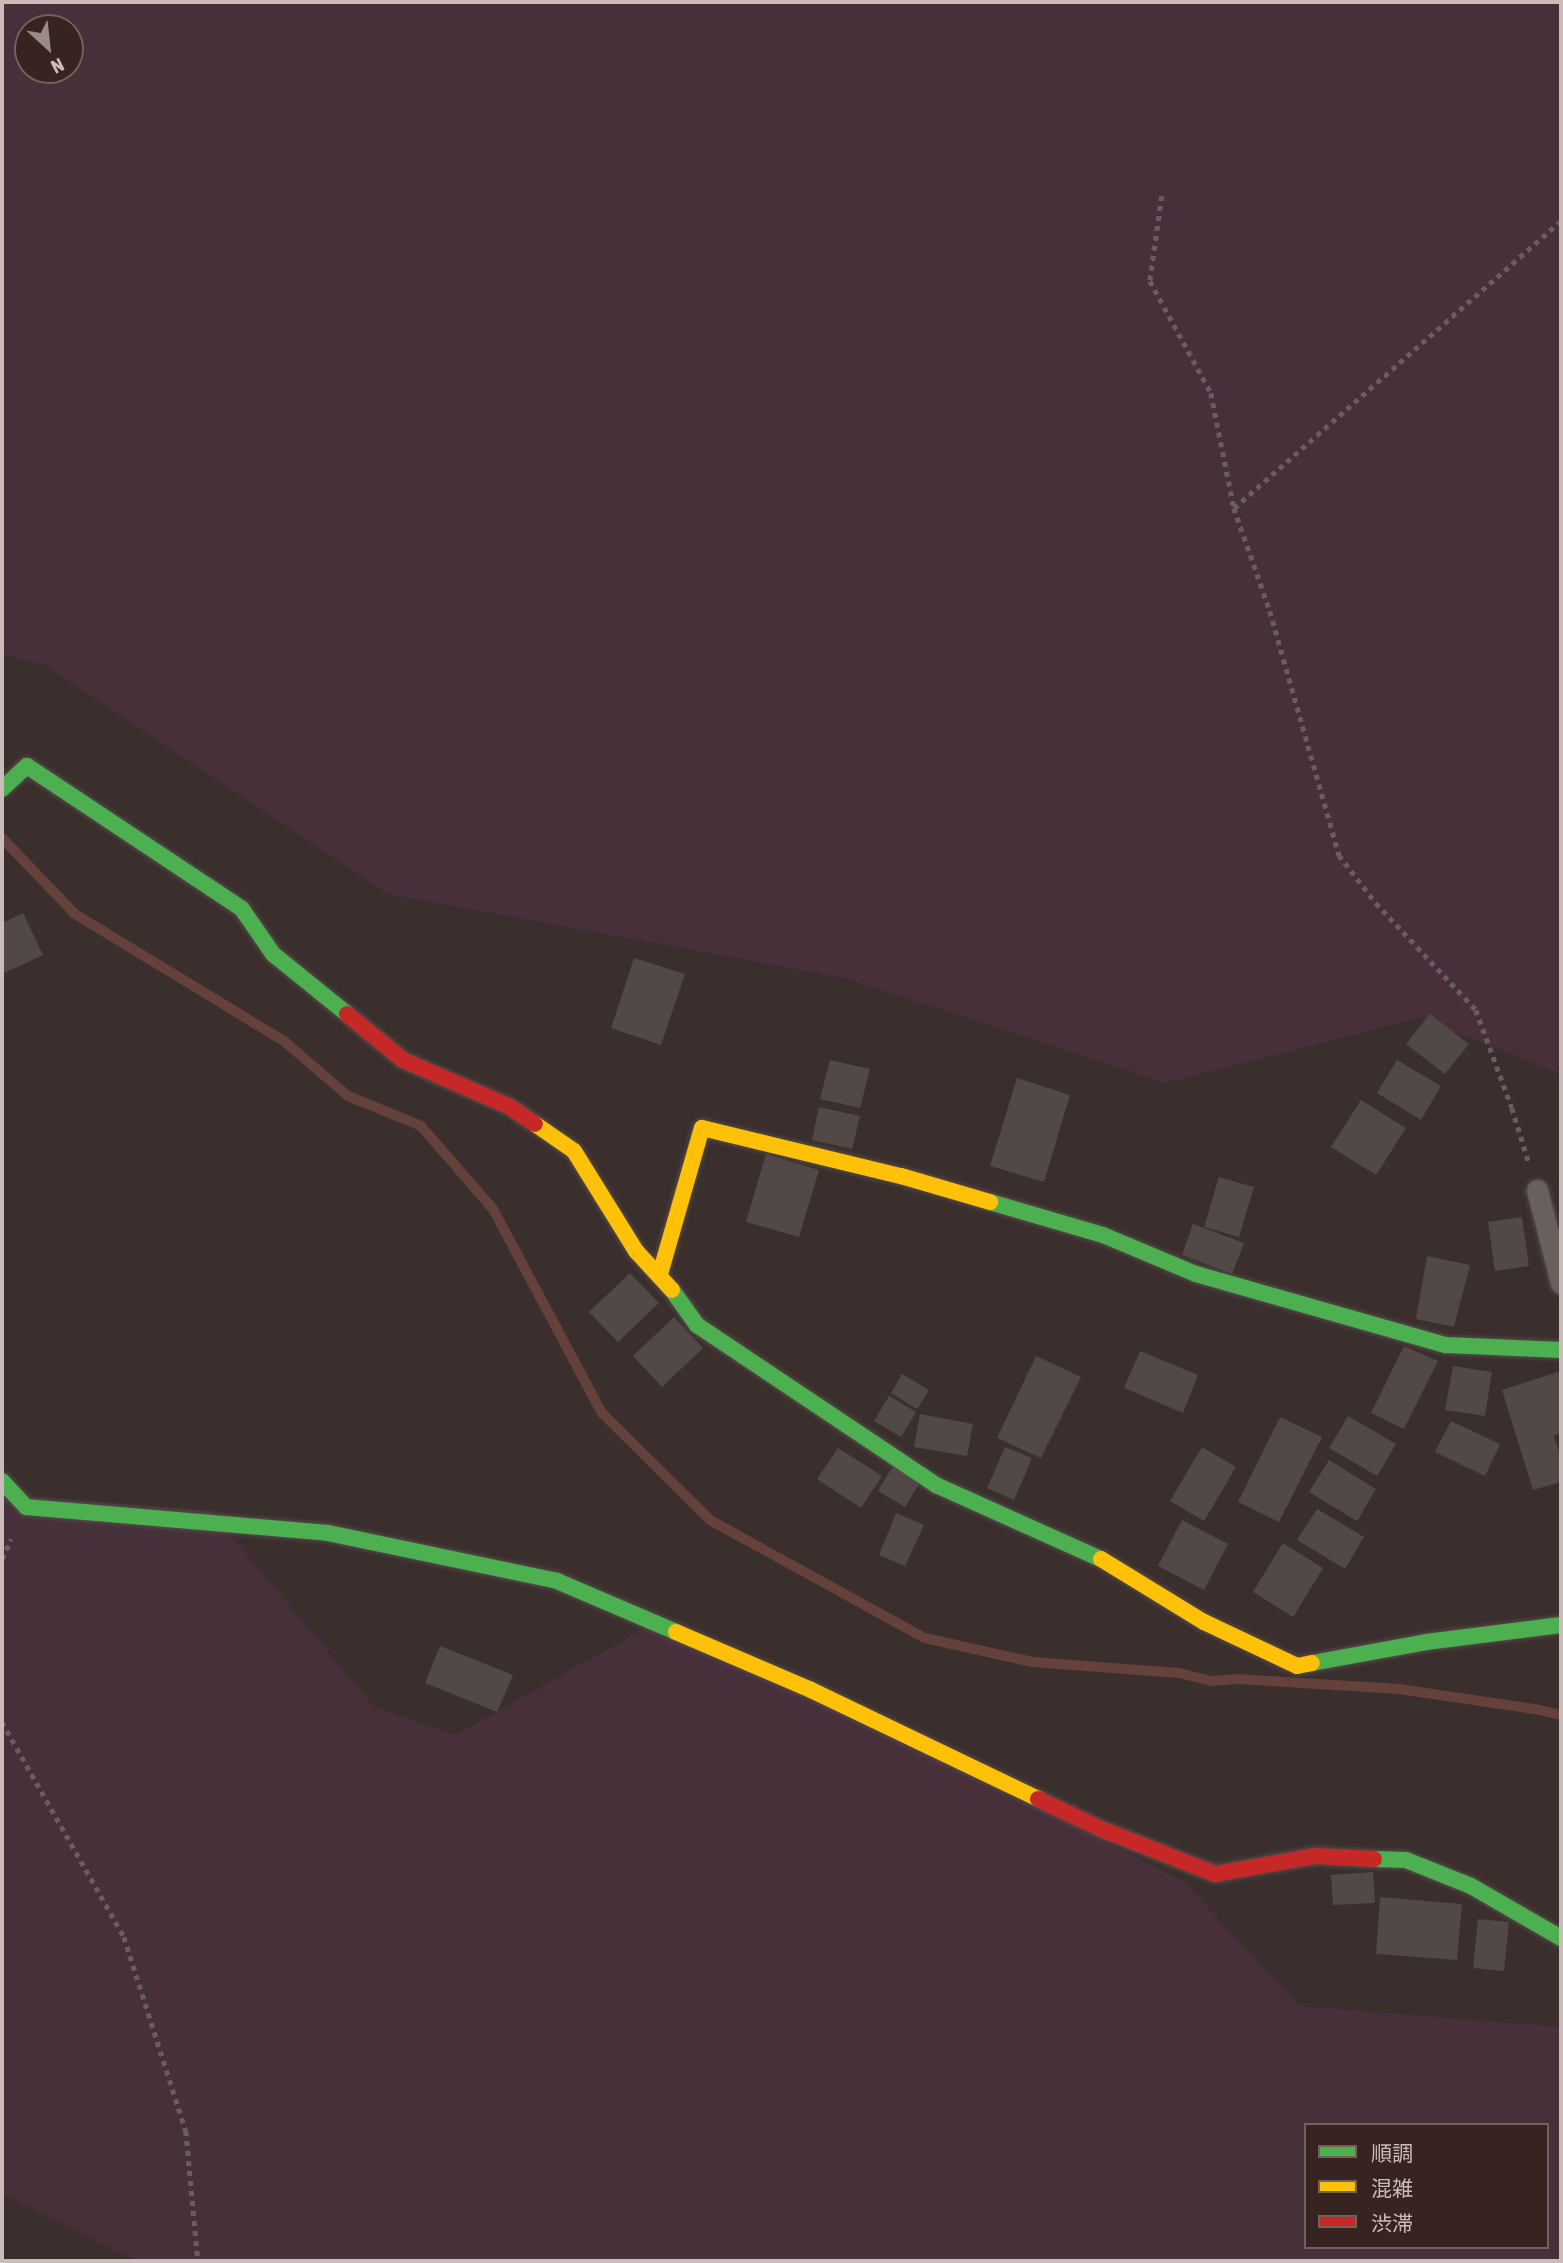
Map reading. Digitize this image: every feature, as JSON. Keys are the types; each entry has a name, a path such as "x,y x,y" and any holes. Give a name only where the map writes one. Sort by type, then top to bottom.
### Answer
{"street":[{"path":"2,789 27,766 242,909 273,954 403,1060 510,1107 574,1150 636,1251 660,1274 696,1325 936,1485 1090,1553 1204,1622 1297,1666 1426,1642 1561,1625"},
{"path":"660,1274 702,1128 901,1176 1103,1235 1196,1274 1446,1345 1561,1350"},
{"path":"2,1481 26,1507 328,1532 557,1581 811,1690 1101,1829 1215,1874 1315,1856 1406,1860 1471,1886 1561,1938"}],"lane":[{"path":"1536,1190 1555,1238 1561,1283"}],"path":[{"path":"1162,196 1150,281 1211,393 1234,508 1270,611 1339,855 1376,903 1476,1010 1512,1108 1536,1190"},
{"path":"1234,508 1561,221"},
{"path":"2,1721 124,1937 186,2131 198,2261"}],"shaded area":[{"path":"2,2 1561,2 1561,1074 1419,1018 1165,1083 845,978 388,894 45,665 2,654"},
{"path":"2,1495 210,1511 375,1708 455,1735 660,1620 1183,1881 1299,2006 1561,2027 1561,2261 137,2261 2,2193"}],"building":[{"path":"23,913 43,955 2,974 2,923"},
{"path":"634,958 685,974 661,1045 611,1028"},
{"path":"1430,1014 1469,1044 1445,1074 1406,1044"},
{"path":"830,1060 870,1069 860,1108 820,1099"},
{"path":"1397,1060 1441,1086 1421,1120 1377,1093"},
{"path":"1017,1078 1070,1095 1044,1182 990,1166"},
{"path":"1361,1100 1406,1128 1376,1175 1331,1147"},
{"path":"819,1107 860,1116 852,1149 812,1140"},
{"path":"766,1154 819,1170 799,1237 746,1222"},
{"path":"1219,1177 1254,1187 1239,1237 1204,1227"},
{"path":"1522,1217 1529,1266 1495,1271 1488,1222"},
{"path":"1193,1224 1244,1243 1232,1274 1182,1255"},
{"path":"1427,1256 1470,1265 1454,1327 1416,1319"},
{"path":"630,1273 659,1303 618,1342 589,1312"},
{"path":"674,1317 703,1348 662,1387 633,1356"},
{"path":"1404,1346 1438,1361 1404,1429 1371,1413"},
{"path":"1140,1351 1198,1375 1183,1413 1124,1388"},
{"path":"1036,1356 1081,1377 1041,1458 997,1438"},
{"path":"1453,1366 1492,1372 1485,1416 1445,1410"},
{"path":"1561,1371 1561,1433 1554,1436 1561,1458 1561,1482 1533,1490 1502,1390"},
{"path":"902,1374 929,1390 917,1409 891,1393"},
{"path":"889,1396 916,1412 901,1437 874,1421"},
{"path":"920,1414 973,1424 967,1456 914,1447"},
{"path":"1348,1416 1396,1444 1377,1476 1329,1448"},
{"path":"1280,1417 1322,1437 1279,1522 1238,1502"},
{"path":"1451,1421 1500,1444 1485,1476 1435,1452"},
{"path":"1005,1447 1032,1458 1014,1500 987,1488"},
{"path":"1202,1447 1236,1467 1204,1521 1170,1501"},
{"path":"838,1448 882,1476 861,1508 817,1479"},
{"path":"1329,1460 1376,1489 1357,1521 1309,1492"},
{"path":"893,1466 920,1482 905,1507 878,1491"},
{"path":"1317,1509 1364,1537 1345,1569 1297,1540"},
{"path":"896,1513 924,1525 905,1566 879,1555"},
{"path":"1182,1520 1228,1544 1204,1590 1158,1566"},
{"path":"1283,1543 1323,1568 1293,1617 1253,1592"},
{"path":"440,1646 513,1675 497,1712 425,1683"},
{"path":"1373,1872 1375,1903 1333,1905 1331,1875"},
{"path":"1380,1897 1462,1904 1457,1960 1376,1954"},
{"path":"1478,1919 1509,1922 1504,1971 1473,1968"}],"waterway":[{"path":"2,838 75,914 284,1041 348,1096 421,1126 493,1209 602,1413 710,1520 925,1638 1032,1662 1179,1673 1211,1681 1238,1679 1399,1689 1561,1715"}],"traffic: fast":[{"path":"2,789 27,766 242,909 273,954 347,1014"},
{"path":"990,1202 1103,1235 1196,1274 1446,1345 1561,1350"},
{"path":"672,1290 697,1325 936,1485 1101,1559"},
{"path":"2,1481 26,1507 328,1533 557,1581 676,1632"},
{"path":"1312,1663 1426,1642 1561,1625"},
{"path":"1374,1859 1406,1860 1471,1886 1561,1938"}],"traffic: slow":[{"path":"535,1124 574,1151 636,1251 672,1290"},
{"path":"660,1274 702,1128 901,1176 990,1202"},
{"path":"1101,1559 1204,1622 1297,1666 1312,1663"},
{"path":"676,1632 811,1690 1038,1799"}],"traffic: jam":[{"path":"347,1014 403,1060 510,1107 535,1124"},
{"path":"1038,1799 1101,1829 1215,1874 1315,1856 1374,1859"}]}
